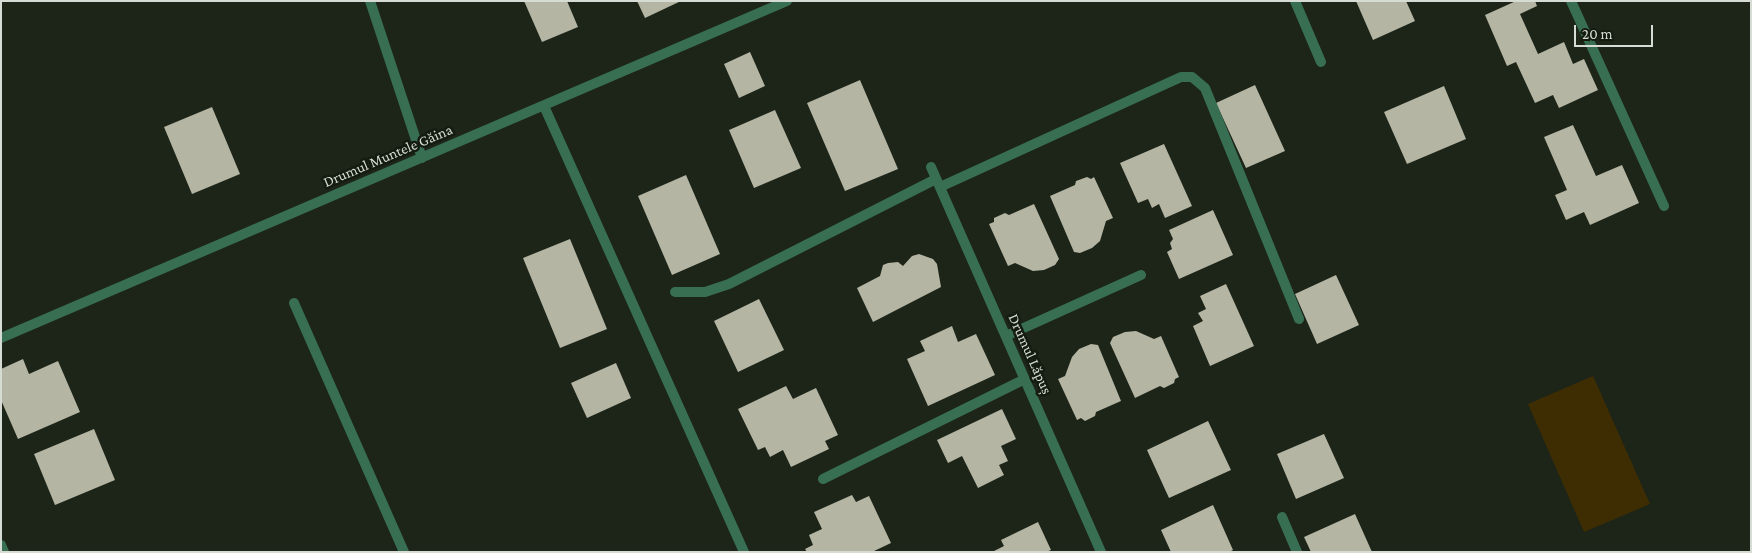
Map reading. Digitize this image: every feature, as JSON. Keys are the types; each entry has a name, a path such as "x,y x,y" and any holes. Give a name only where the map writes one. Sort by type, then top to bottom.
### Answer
{"street":[{"path":"370,1 422,158"},
{"name":"Drumul Muntele Găina","path":"1,338 787,1"},
{"path":"1295,1 1321,62"},
{"path":"1570,1 1664,206"},
{"path":"675,292 705,292 729,284 938,183 1181,77 1192,77 1205,88 1299,319"},
{"path":"544,106 744,552"},
{"name":"Drumul Lăpuș","path":"931,167 1101,552"},
{"path":"1006,336 1141,274"},
{"path":"294,303 404,552"},
{"path":"823,480 1025,380"},
{"path":"1282,517 1297,552"},
{"path":"1,545 4,552"}],"shaded area":[{"path":"1593,376 1650,504 1584,532 1528,404"}],"building":[{"path":"524,1 567,1 578,27 542,42"},
{"path":"637,1 681,1 645,18"},
{"path":"1356,1 1406,1 1415,21 1373,40"},
{"path":"1516,1 1535,1 1537,6 1520,14 1538,54 1564,42 1573,64 1584,59 1598,90 1559,108 1553,95 1535,103 1516,62 1507,66 1485,15"},
{"path":"750,52 765,86 739,98 724,64"},
{"path":"860,80 898,169 845,191 807,103"},
{"path":"1255,85 1285,151 1246,168 1216,103"},
{"path":"1444,86 1466,139 1407,164 1384,112"},
{"path":"212,107 240,174 192,194 164,127"},
{"path":"775,110 801,168 754,188 729,130"},
{"path":"1573,125 1596,176 1622,165 1639,203 1590,225 1584,212 1566,220 1555,195 1567,190 1544,137"},
{"path":"1164,144 1192,206 1165,218 1159,204 1152,208 1148,199 1138,203 1120,163"},
{"path":"686,175 720,254 672,275 638,196"},
{"path":"1087,177 1091,179 1094,177 1113,218 1106,221 1100,241 1092,248 1080,253 1074,252 1050,196 1075,185 1076,181"},
{"path":"1034,204 1059,259 1055,265 1044,270 1033,271 1015,263 1008,266 989,224 994,222 994,218 1005,213 1009,215"},
{"path":"1213,210 1233,255 1179,279 1167,252 1172,249 1170,243 1173,239 1169,230"},
{"path":"570,239 607,329 560,348 523,258"},
{"path":"919,254 933,259 937,264 941,287 873,322 857,288 880,276 883,265 898,262 903,266 912,256"},
{"path":"1336,275 1359,325 1317,344 1295,294"},
{"path":"1226,284 1254,346 1210,366 1193,326 1203,321 1198,313 1206,309 1200,296"},
{"path":"759,299 784,350 738,372 714,321"},
{"path":"952,326 958,342 976,334 995,375 928,406 907,359 925,351 920,341"},
{"path":"1136,331 1154,339 1161,336 1179,377 1175,379 1174,383 1164,388 1160,386 1135,398 1110,343 1113,337 1125,332"},
{"path":"1091,344 1098,345 1121,401 1096,412 1095,416 1085,421 1081,418 1077,420 1058,379 1065,376 1072,357 1079,349"},
{"path":"23,359 29,374 58,361 80,412 18,439 1,400 1,369"},
{"path":"616,363 631,398 587,418 571,383"},
{"path":"786,386 793,399 816,388 838,435 825,441 829,449 791,467 783,450 770,457 765,447 758,450 738,409"},
{"path":"1002,409 1016,439 1001,446 1008,461 999,465 1004,475 978,488 962,456 948,463 937,440"},
{"path":"1208,421 1231,470 1169,498 1147,450"},
{"path":"94,429 115,480 55,505 34,454"},
{"path":"1324,434 1344,478 1296,499 1277,454"},
{"path":"852,495 856,502 869,496 891,543 872,552 807,552 805,549 813,545 809,535 822,529 814,512"},
{"path":"1213,505 1233,550 1229,552 1171,552 1161,530"},
{"path":"1355,514 1372,552 1311,552 1304,537"},
{"path":"1038,522 1051,550 1046,552 992,552 1004,546 1001,540"}]}
